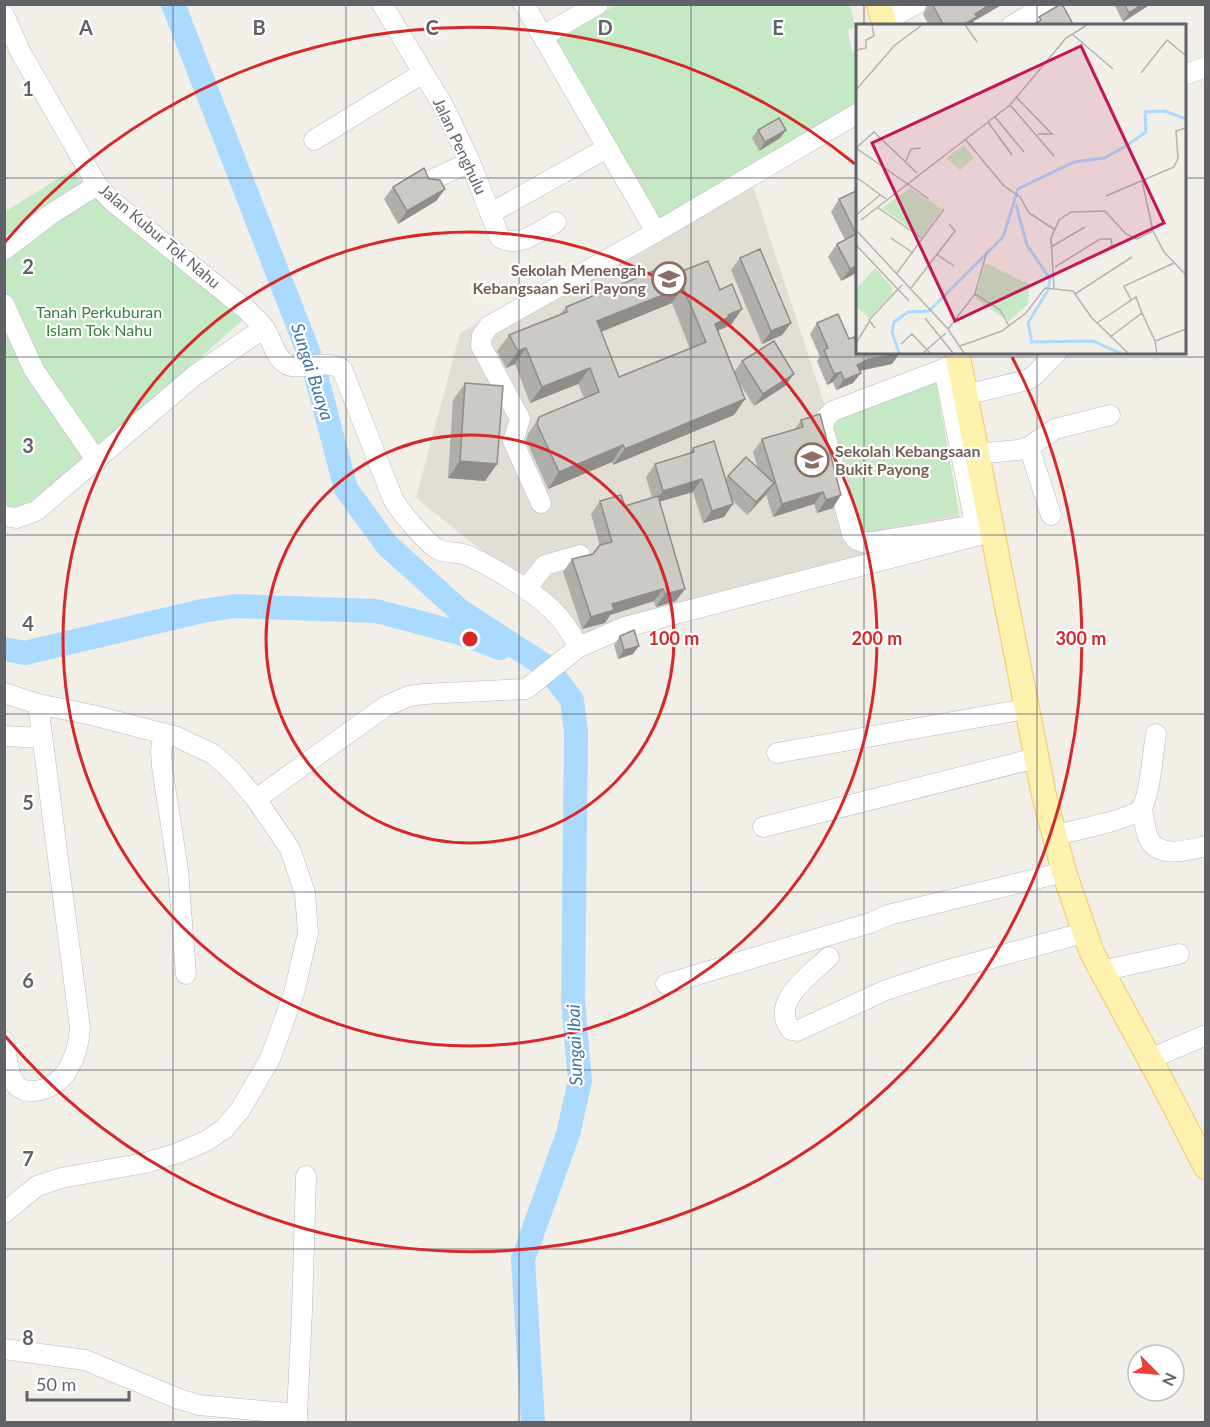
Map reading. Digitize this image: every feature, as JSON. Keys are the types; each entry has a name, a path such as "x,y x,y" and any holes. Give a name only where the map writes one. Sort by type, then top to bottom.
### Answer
{"main road":[{"path":"953,361 965,395 976,454 985,526 1064,873 1083,933 1101,971 1206,1167"}],"street":[{"name":"Jalan Penghulu","path":"381,4 445,109 470,162 500,238 517,243 556,222"},
{"path":"524,4 656,232"},
{"path":"543,36 598,4"},
{"path":"883,17 916,4"},
{"path":"1014,24 1048,4"},
{"name":"Jalan Kubur Tok Nahu","path":"4,15 21,53 97,185 112,201 235,299 264,328 284,363 290,366 332,364 344,372 398,508 435,547 471,556 526,589"},
{"path":"1186,75 1206,66"},
{"path":"314,140 423,73"},
{"path":"541,503 513,441 520,419 481,346 482,336 489,326 656,232 856,114"},
{"path":"491,213 607,148"},
{"path":"427,182 470,162"},
{"path":"4,250 51,214 97,185"},
{"path":"4,304 10,336 43,387 97,461"},
{"path":"4,516 16,518 36,511 194,376 264,328"},
{"path":"965,395 1026,380 1035,375 1054,354"},
{"path":"953,361 985,526 866,543 857,540 852,534 823,427 826,418 833,411 953,361"},
{"path":"976,454 1029,447 1055,429 1110,415"},
{"path":"1029,447 1051,515"},
{"path":"256,799 386,706 409,696 518,691 533,685 574,651 625,627 985,526"},
{"path":"574,651 556,613 526,589 545,565 580,555"},
{"path":"4,693 38,704 164,733 213,753 256,799 290,849 304,893 308,933 294,993 270,1059 240,1110 224,1129 206,1141 178,1153 145,1163 61,1178 37,1186 4,1213"},
{"path":"4,1041 12,1080 25,1091 37,1091 52,1086 63,1077 72,1064 79,1047 80,1028 38,704"},
{"path":"777,753 1026,709"},
{"path":"164,733 161,750 162,766 178,870 186,974"},
{"path":"1156,734 1148,794 1142,809 1147,835 1157,847 1171,852 1206,846"},
{"path":"4,736 42,738"},
{"path":"763,827 1036,758"},
{"path":"1055,835 1116,820 1142,809"},
{"path":"666,984 870,923 888,915 1064,873"},
{"path":"828,957 790,995 785,1013 791,1030 797,1031 886,990 1083,933"},
{"path":"1101,971 1179,954"},
{"path":"1150,1059 1206,1035"},
{"path":"4,1349 85,1360 199,1405 298,1418 306,1176"}],"shaded area":[{"name":"Sekolah Menengah Kebangsaan Seri Payong","path":"616,5 850,5 855,27 847,30 852,52 856,51 856,101 747,168 825,406 932,362 963,536 579,634 561,609 416,498 460,333 659,219"}],"green space":[{"path":"616,5 850,5 855,27 847,30 852,52 856,51 856,102 854,105 659,219 555,40"},
{"name":"Tanah Perkuburan Islam Tok Nahu","path":"70,171 244,319 33,504 14,510 5,508 5,212"},
{"path":"935,378 959,513 861,534 831,424"}],"building":[{"path":"932,4 991,4 975,14 977,17 965,24 938,24 942,22"},
{"path":"1062,4 1073,24 1035,24 1041,20 1039,17"},
{"path":"1124,4 1143,4 1129,13"},
{"path":"779,118 786,130 765,142 758,130"},
{"path":"424,168 429,179 440,180 445,189 407,211 393,187"},
{"path":"856,191 856,234 839,199"},
{"path":"856,234 856,266 850,269 837,244"},
{"path":"760,249 791,323 771,331 740,258"},
{"path":"708,261 720,290 732,284 742,309 715,324 745,399 625,449 623,445 559,472 537,424 539,417 599,392 590,368 542,387 526,348 518,351 509,335 567,312 566,307 668,265 672,275","holes":["683,287 706,342 619,377 597,321"]},
{"path":"838,314 849,339 854,337 856,354 899,354 869,359 857,365 861,373 844,380 841,372 834,374 824,350 828,348 817,323"},
{"path":"774,341 794,374 763,394 742,361"},
{"path":"465,383 503,386 497,464 460,461"},
{"path":"820,414 841,495 826,500 823,492 782,504 762,439 803,427 801,420"},
{"path":"714,441 733,504 712,511 702,479 663,491 655,464 694,452 693,448"},
{"path":"746,457 774,483 756,502 728,476"},
{"path":"621,495 625,506 658,496 685,589 665,594 663,589 612,604 614,610 591,617 572,559 593,554 600,545 612,542 600,501"},
{"path":"634,630 639,646 624,650 620,636"}],"waterway":[{"name":"Sungai Buaya","path":"173,4 313,364 346,489 387,545 459,610 547,667 572,700 576,732 573,1001 580,1081 568,1134 523,1259 533,1422"},
{"path":"4,649 25,653 202,611 236,606 376,611 463,634 500,648"}],"place":[{"name":"Sekolah Menengah Kebangsaan Seri Payong","path":"669,279"},
{"name":"Sekolah Kebangsaan Bukit Payong","path":"812,460"}],"water label":[{"name":"Sungai Ibai","path":"575,1045"}]}
